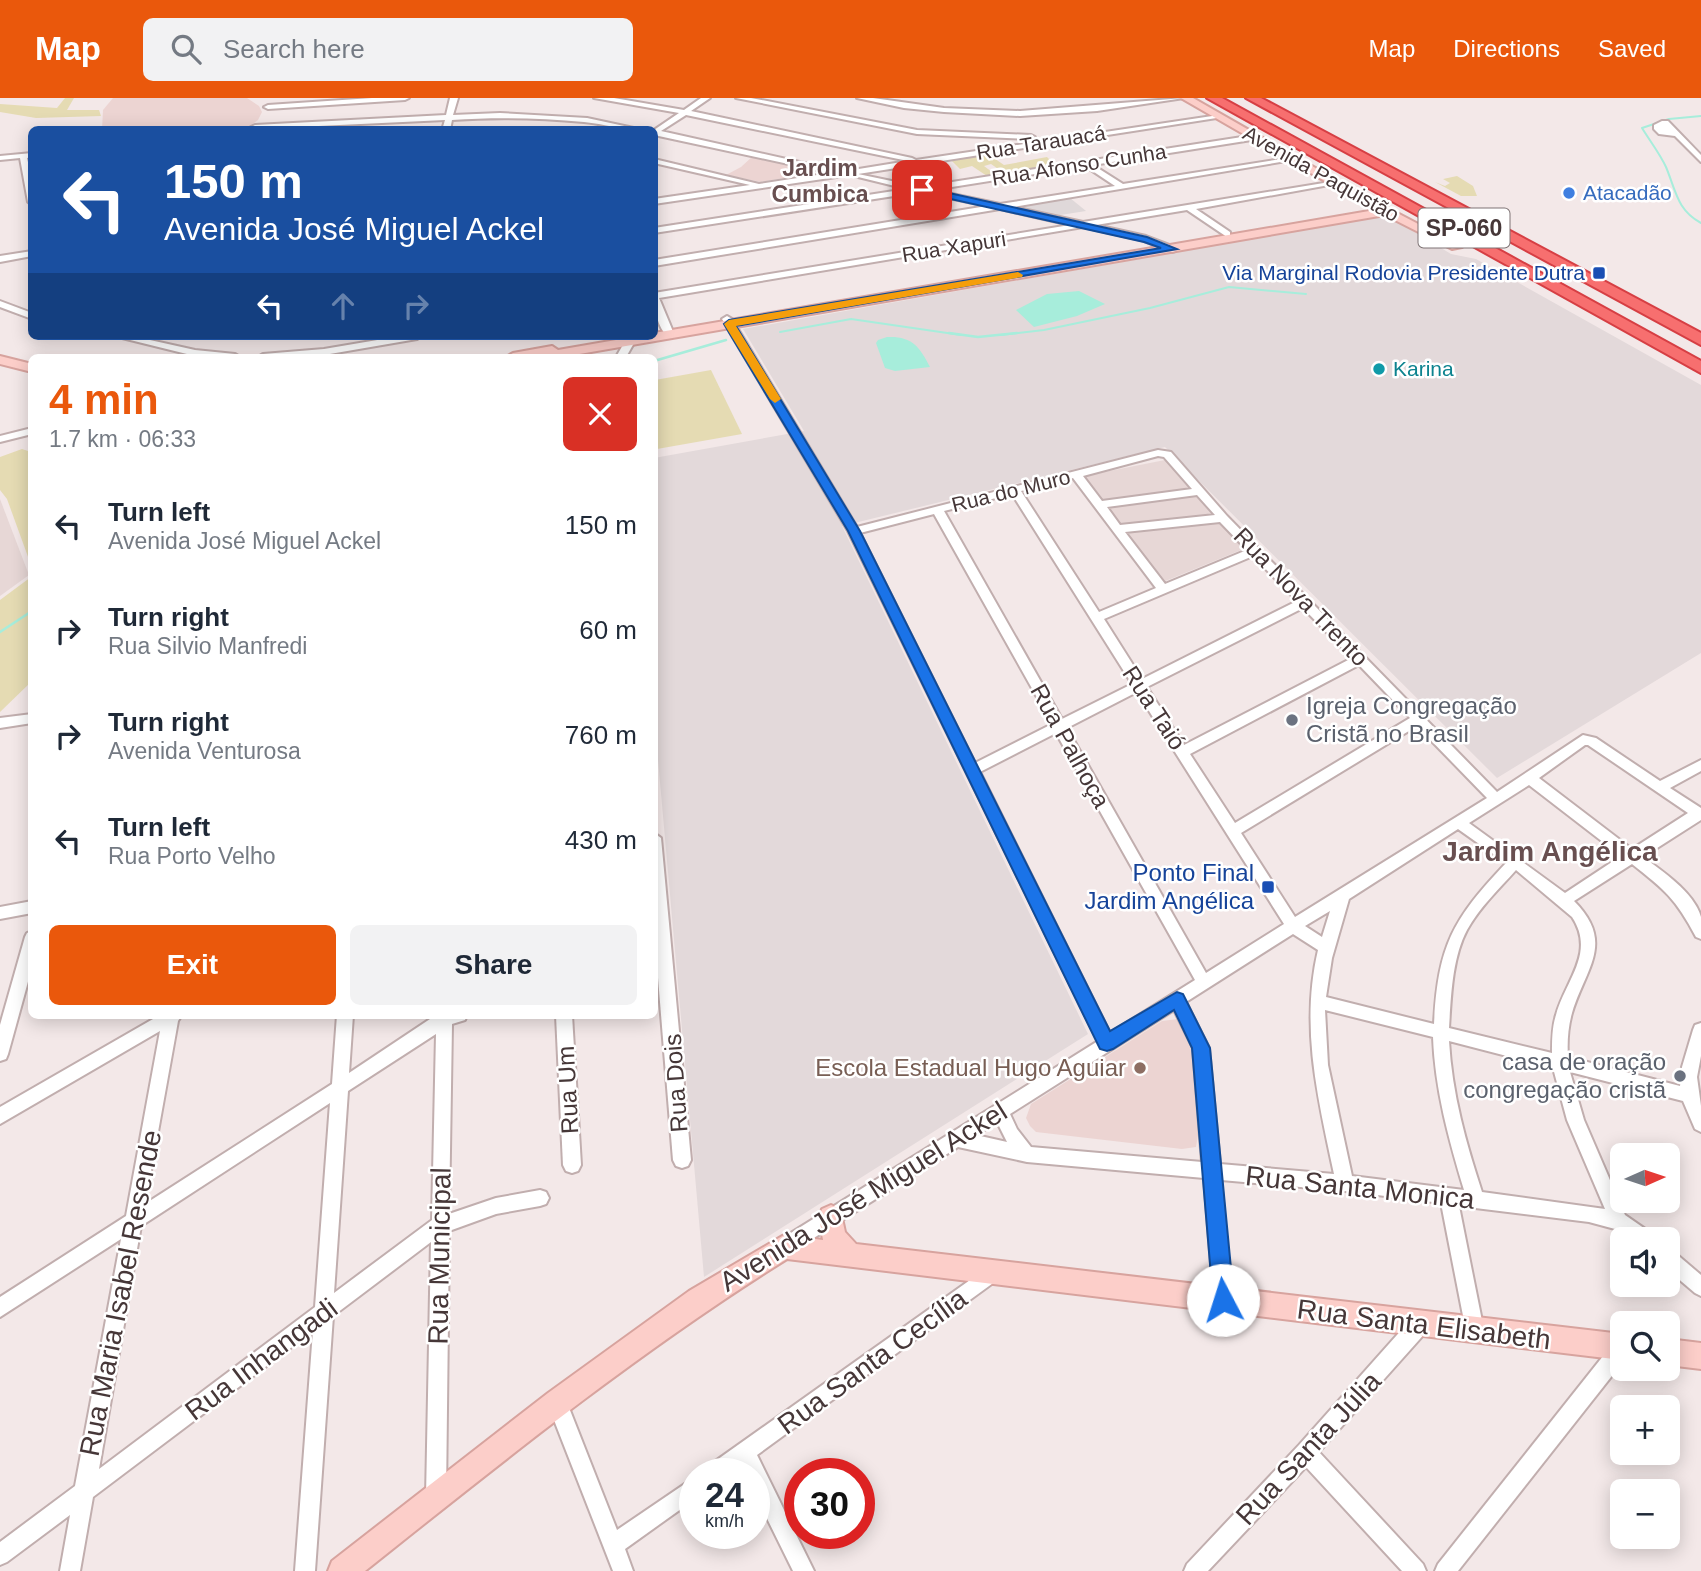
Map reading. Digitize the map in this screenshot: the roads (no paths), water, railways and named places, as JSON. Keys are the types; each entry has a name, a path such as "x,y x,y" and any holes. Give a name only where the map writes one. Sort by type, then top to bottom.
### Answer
{"highway":[{"path":"1203,98 1364,198"},
{"name":"SP-060","path":"1213,98 1701,368"},
{"name":"SP-060","path":"1227,98 1701,358"},
{"name":"SP-060","path":"1237,98 1701,351"},
{"name":"SP-060","path":"1252,98 1701,338"},
{"path":"1265,98 1595,274 1693,329 1701,338"},
{"path":"1272,98 1294,114"},
{"path":"1456,247 1564,293"}],"street":[{"path":"268,112 278,106 405,98"},
{"path":"447,126 454,98"},
{"path":"598,98 685,112 922,162"},
{"path":"658,131 706,98"},
{"path":"740,98 890,128 996,137 1078,137"},
{"path":"861,98 932,111 1011,115 1068,113 1180,98"},
{"name":"Avenida Paquistão","path":"1186,98 1456,247"},
{"path":"258,99 273,124 284,126 449,116 542,116 622,126"},
{"path":"268,112 278,106"},
{"name":"Rua Tarauacá","path":"661,195 681,198 1219,117"},
{"path":"658,134 1143,238 1164,248 1227,233 1385,209"},
{"path":"1678,134 1700,157"},
{"path":"996,137 1008,144 1003,149"},
{"name":"Rua Afonso Cunha","path":"658,230 1255,137"},
{"path":"0,158 27,155"},
{"path":"899,158 908,164"},
{"path":"658,262 1294,159"},
{"path":"658,162 763,186"},
{"path":"1087,164 1122,187"},
{"path":"813,178 815,168"},
{"path":"872,179 870,174 874,169"},
{"path":"739,179 743,189"},
{"name":"Rua Xapuri","path":"658,296 1336,183"},
{"path":"965,200 971,206 972,212"},
{"path":"1188,207 1227,233"},
{"path":"658,311 664,332 1385,209"},
{"path":"0,259 28,254"},
{"path":"0,304 28,314"},
{"path":"728,321 854,531 1107,1043"},
{"path":"137,340 205,354"},
{"path":"316,354 351,352 400,340"},
{"path":"532,354 619,340"},
{"path":"554,354 621,340"},
{"path":"0,355 28,362"},
{"path":"0,360 28,368"},
{"path":"0,439 28,432"},
{"name":"Rua do Muro","path":"854,531 1158,453 1167,454"},
{"name":"Rua Nova Trento","path":"1167,454 1223,518 1495,799"},
{"path":"1076,474 1162,588"},
{"name":"Rua Taió","path":"1015,490 1293,926"},
{"path":"1100,505 1200,491"},
{"name":"Rua Palhoça","path":"937,509 1204,983"},
{"path":"1118,529 1223,518"},
{"path":"1096,618 1256,550"},
{"path":"972,770 1305,602"},
{"path":"1182,752 1361,659"},
{"path":"0,723 28,719"},
{"path":"1233,831 1418,719"},
{"name":"Avenida José Miguel Ackel","path":"342,1571 557,1402 698,1300 1529,778 1583,740 1591,741 1660,788"},
{"path":"1565,900 1700,814 1660,788 1701,765"},
{"path":"1529,778 1634,856 1678,893 1701,933"},
{"path":"1458,822 1565,900 1584,923 1590,936 1590,950 1561,1022 1560,1064 1580,1130 1619,1221"},
{"path":"1476,1199 1446,1092 1439,1034 1442,998 1459,931 1477,904 1514,863"},
{"path":"1343,894 1325,947 1317,1001 1317,1027 1321,1066 1345,1183"},
{"path":"0,913 28,908"},
{"name":"Rua Dois","path":"658,920 661,982 682,1160"},
{"path":"1293,926 1325,947"},
{"path":"0,1054 28,952"},
{"path":"0,998 17,994"},
{"path":"1177,999 1201,1048 1223,1300"},
{"path":"1317,1001 1688,1095"},
{"path":"0,1116 167,1019"},
{"name":"Rua Maria Isabel Resende","path":"70,1571 171,1019"},
{"path":"304,1571 345,1019"},
{"path":"0,1308 446,1019"},
{"name":"Rua Municipal","path":"436,1497 438,1226 449,1019"},
{"name":"Rua Um","path":"564,1019 572,1165"},
{"path":"1701,1030 1686,1076 1688,1095 1701,1124"},
{"path":"999,1110 1011,1134 1027,1154"},
{"name":"Rua Santa Monica","path":"954,1138 1027,1154 1345,1183 1476,1199 1589,1214 1619,1221 1628,1227"},
{"path":"1448,1196 1475,1331"},
{"name":"Rua Inhangadi","path":"0,1555 438,1226 496,1206 540,1198"},
{"path":"831,1217 834,1237 849,1255"},
{"name":"Rua Santa Elisabeth","path":"784,1247 1610,1347"},
{"path":"1680,1269 1701,1287"},
{"name":"Rua Santa Cecília","path":"737,1458 994,1272"},
{"name":"Rua Santa Júlia","path":"1194,1571 1306,1452 1420,1324"},
{"path":"1680,1353 1701,1356"},
{"path":"1445,1571 1610,1363"},
{"path":"557,1402 623,1571"},
{"path":"745,1452 804,1571"},
{"path":"1306,1452 1416,1571"},
{"path":"613,1545 679,1499"}],"waterway":[{"path":"1701,116 1669,119 1642,128 1664,162 1682,206 1701,223"},
{"path":"1001,335 1044,330 1150,308 1229,287 1306,294"},
{"path":"780,332 851,319 961,335"},
{"path":"949,333 978,337 1017,333"},
{"path":"658,360 726,340"},
{"path":"0,632 28,614"}],"place":[{"name":"Atacadão","path":"1569,193"},
{"name":"Via Marginal Rodovia Presidente Dutra","path":"1599,273"},
{"name":"Karina","path":"1379,369"},
{"name":"Igreja Congregação Cristã no Brasil","path":"1292,720"},
{"name":"Ponto Final Jardim Angélica","path":"1268,887"},
{"name":"Escola Estadual Hugo Aguiar","path":"1140,1068"},
{"name":"casa de oração congregação cristã","path":"1680,1076"}],"district":[{"name":"Jardim Cumbica","path":"820,181"},
{"name":"Jardim Angélica","path":"1550,851"}]}
